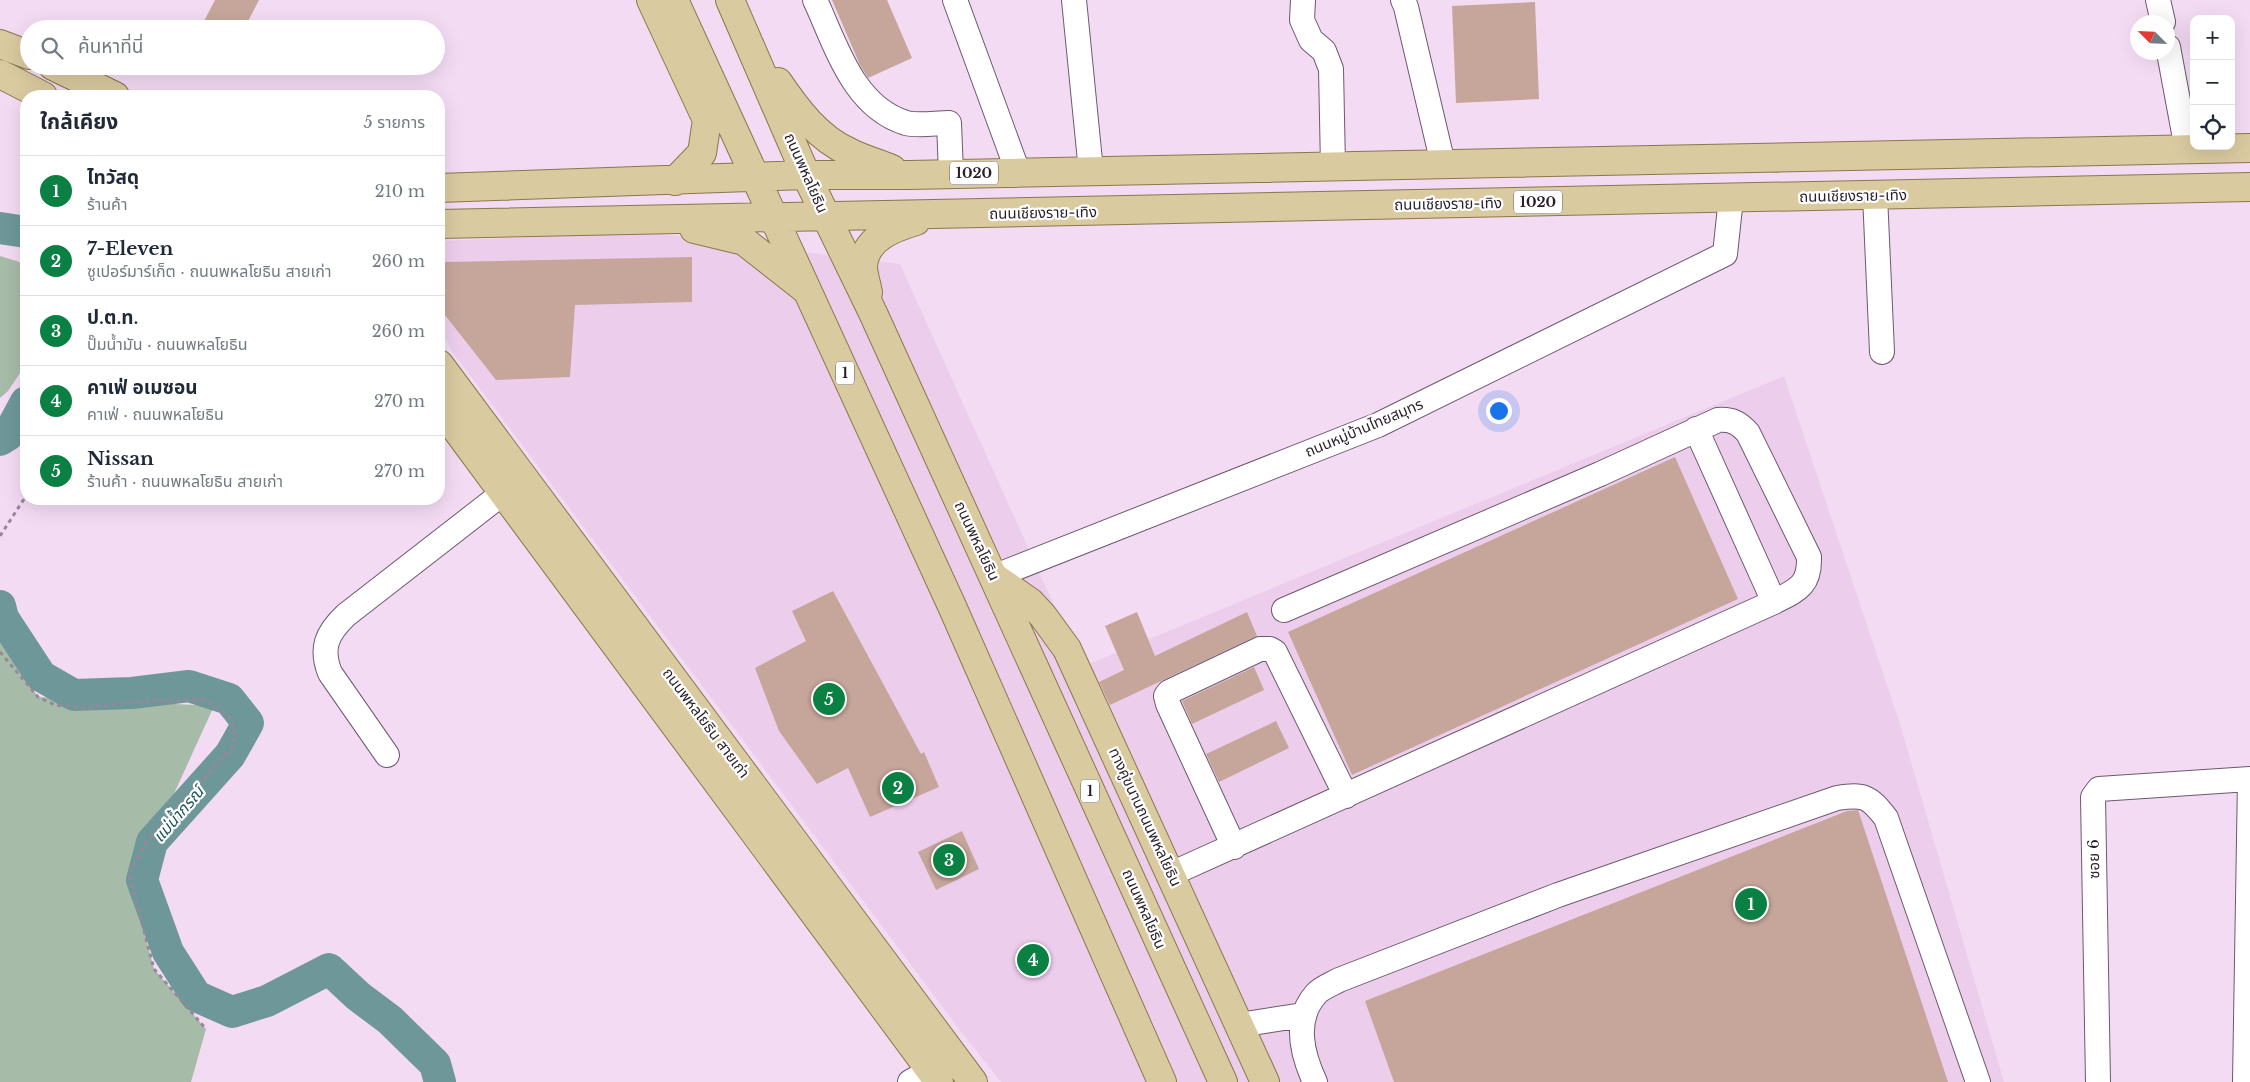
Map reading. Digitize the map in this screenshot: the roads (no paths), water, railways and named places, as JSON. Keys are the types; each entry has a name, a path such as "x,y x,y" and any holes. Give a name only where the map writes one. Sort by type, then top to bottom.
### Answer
{"main road":[{"path":"651,0 707,120 702,152 675,181"},
{"name":"1","path":"674,0 951,604 1162,1082"},
{"name":"ถนนพหลโยธิน","path":"730,0 806,175 873,313 1222,1082"},
{"path":"741,25 791,102 814,129 848,152 909,175"},
{"path":"0,44 20,51"},
{"path":"0,74 31,90"},
{"path":"72,75 103,90"},
{"name":"1020","path":"756,178 806,175 909,175 2250,148"},
{"path":"445,188 756,178"},
{"name":"ถนนเชียงราย-เทิง","path":"826,218 2250,188"},
{"path":"873,313 863,266 868,248 880,236 894,229 936,215"},
{"path":"445,224 774,217"},
{"name":"1020","path":"774,217 826,218"},
{"path":"649,219 744,241 808,291"},
{"name":"ถนนพหลโยธิน สายเก่า","path":"445,372 973,1082"},
{"name":"ถนนพหลโยธิน สายเก่า","path":"445,414 927,1078"},
{"name":"ทางคู่ขนานถนนพหลโยธิน","path":"993,577 1030,602 1043,616 1067,649 1265,1082"}],"street":[{"path":"815,0 849,73 861,92 885,113 908,123 949,124 951,173"},
{"path":"955,0 1018,172"},
{"path":"1074,0 1091,170"},
{"path":"1303,0 1302,20 1311,40 1324,51 1331,69 1333,166"},
{"path":"1403,0 1442,164"},
{"path":"2158,0 2161,15"},
{"path":"2170,60 2187,149"},
{"path":"1875,195 1882,352"},
{"name":"ถนนหมู่บ้านไทยสมุทร","path":"993,577 1378,425 1724,254 1731,198"},
{"path":"1171,874 1774,602 1800,588 1807,580 1810,568 1809,557 1748,432 1740,424 1729,420 1718,420 1600,474 1284,610"},
{"path":"1696,429 1774,602"},
{"path":"388,755 330,673 326,662 327,640 333,627 346,616 503,493"},
{"path":"1234,847 1166,696 1169,692 1260,648 1270,649 1275,652 1346,796"},
{"path":"2246,1082 2250,779"},
{"name":"ซอย 6","path":"2098,1082 2093,797 2095,792 2099,789 2250,779"},
{"path":"1315,1082 1301,1040 1303,1015 1316,993 1339,980 1558,895 1837,798 1855,796 1872,801 1886,818 1978,1082"},
{"path":"1239,1025 1303,1015"},
{"path":"927,1078 954,1056"}],"waterway":[{"name":"แม่น้ำกรณ์","path":"0,228 20,231"},
{"name":"แม่น้ำกรณ์","path":"0,440 8,435 20,413"},
{"name":"แม่น้ำกรณ์","path":"0,606 3,618 41,676 74,695 132,693 189,686 229,699 248,723 230,755 152,842 142,880 168,952 196,996 232,1012 267,1001 329,969 358,996 390,1020 435,1064 440,1082"}],"place":[{"name":"Nissan","path":"829,699"},
{"name":"7-Eleven","path":"898,788"},
{"name":"ป.ต.ท.","path":"949,860"},
{"name":"ไทวัสดุ","path":"1751,904"},
{"name":"คาเฟ่ อเมซอน","path":"1033,960"}]}
